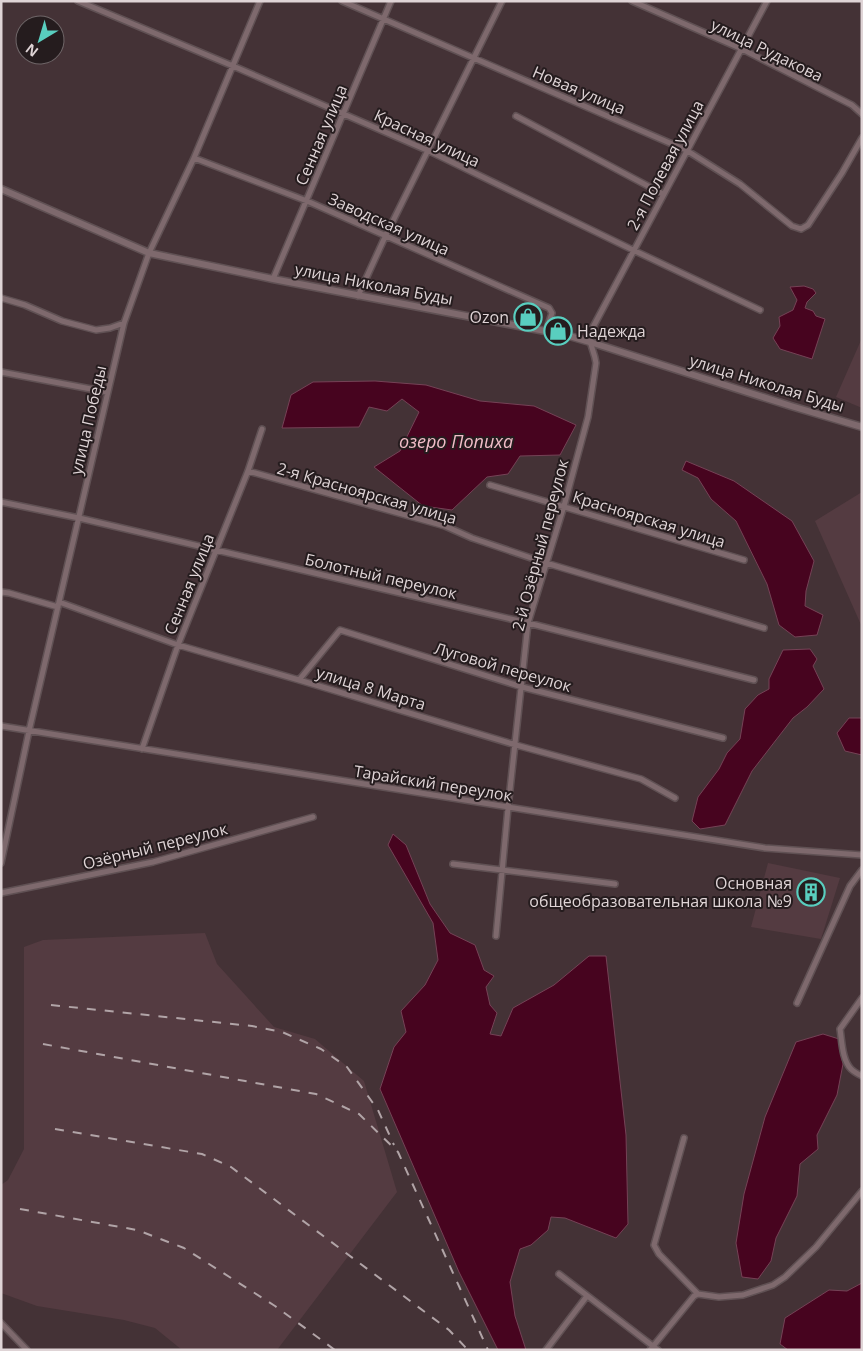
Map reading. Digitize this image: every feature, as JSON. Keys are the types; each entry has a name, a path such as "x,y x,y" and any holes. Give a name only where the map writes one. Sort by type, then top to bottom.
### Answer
{"street":[{"name":"Красная улица","path":"78,1 429,151 760,310"},
{"name":"улица Победы","path":"1,863 29,731 124,323 148,253 194,158 260,1"},
{"name":"Новая улица","path":"342,1 686,150 740,184 792,226 801,229 808,225 862,138"},
{"name":"Сенная улица","path":"273,279 391,1"},
{"path":"358,296 385,236 429,151 502,1"},
{"name":"улица Рудакова","path":"632,1 742,49 852,105 862,114"},
{"name":"2-я Полевая улица","path":"590,342 592,328 767,1"},
{"path":"516,116 663,194"},
{"name":"Заводская улица","path":"194,158 307,201 549,308 552,313 546,332"},
{"name":"улица Николая Буды","path":"1,189 148,253 590,342 791,406 862,426"},
{"path":"1,298 25,305 62,322 96,330 124,323"},
{"name":"2-й Озёрный переулок","path":"496,936 528,624 564,506 588,417 596,363 595,354 590,342"},
{"path":"1,372 107,392"},
{"name":"Сенная улица","path":"142,749 178,645 248,471 262,429"},
{"name":"2-я Красноярская улица","path":"248,471 445,526 472,538 546,563 764,628"},
{"name":"Красноярская улица","path":"490,485 744,560"},
{"name":"Болотный переулок","path":"1,502 216,550 754,680"},
{"name":"улица 8 Марта","path":"1,592 58,605 178,645 516,745 641,779 675,798"},
{"name":"Луговой переулок","path":"300,680 340,630 522,687 723,738"},
{"name":"Тарайский переулок","path":"1,726 765,848 862,855"},
{"name":"Озёрный переулок","path":"1,894 154,862 313,817"},
{"path":"453,864 615,884"},
{"path":"797,1003 850,886 862,870"},
{"path":"862,998 840,1029 845,1059 851,1069 862,1076"},
{"path":"684,1138 654,1245 659,1254 698,1294 719,1297 736,1296 759,1290 779,1281 794,1270 816,1247 862,1191"},
{"path":"559,1274 654,1349 687,1303 698,1294"},
{"path":"546,1350 587,1296"},
{"path":"1,1323 27,1350"}],"shaded area":[{"path":"862,338 862,408 836,397"},
{"path":"862,492 862,627 815,521"},
{"path":"768,863 840,878 821,939 751,927"},
{"path":"205,933 217,964 274,1027 315,1039 364,1081 397,1192 277,1350 182,1350 155,1328 124,1320 37,1306 1,1293 1,1185 8,1180 24,1149 24,947 43,940"}],"water":[{"path":"804,286 813,289 816,293 807,302 805,308 813,311 816,316 825,319 812,359 780,349 773,338 780,326 779,317 793,310 797,300 790,287"},
{"name":"озеро Попиха","path":"375,381 426,385 480,401 534,406 576,425 560,455 520,456 508,474 487,477 452,510 423,506 374,467 400,451 419,412 402,399 387,411 369,407 359,427 282,428 291,395 313,382"},
{"path":"686,461 734,481 792,521 814,561 806,591 805,606 823,615 817,635 795,637 779,625 767,584 736,521 711,499 698,478 682,470"},
{"path":"810,649 817,659 813,666 824,689 807,707 793,718 752,771 725,825 700,829 692,821 698,797 719,769 727,753 740,739 745,709 758,695 769,689 769,679 783,650"},
{"path":"849,718 862,718 862,755 845,751 837,733"},
{"path":"393,834 406,845 430,904 450,933 475,945 484,970 494,976 486,987 490,1005 497,1013 490,1034 501,1036 513,1008 554,985 589,956 606,956 626,1135 628,1224 616,1238 565,1218 551,1217 548,1230 531,1245 520,1249 510,1282 515,1316 526,1350 498,1350 459,1272 380,1089 394,1047 406,1032 401,1011 425,985 438,960 433,923 388,845"},
{"path":"823,1034 839,1039 843,1064 837,1095 817,1135 818,1149 800,1164 797,1196 776,1238 771,1261 758,1279 742,1277 736,1243 744,1194 765,1117 796,1042"},
{"path":"862,1283 862,1350 788,1350 780,1344 785,1318 829,1290 847,1291"}],"railway":[{"path":"51,1005 252,1026 282,1032 321,1049 347,1067 378,1110 394,1145"},
{"path":"43,1044 316,1094 359,1114 398,1152 488,1350"},
{"path":"55,1129 202,1154 231,1167 449,1330 468,1350"},
{"path":"20,1209 137,1230 184,1248 275,1306 335,1350"}],"place":[{"name":"Ozon","path":"528,317"},
{"name":"Надежда","path":"558,331"},
{"name":"Основная общеобразовательная школа №9","path":"811,892"}]}
